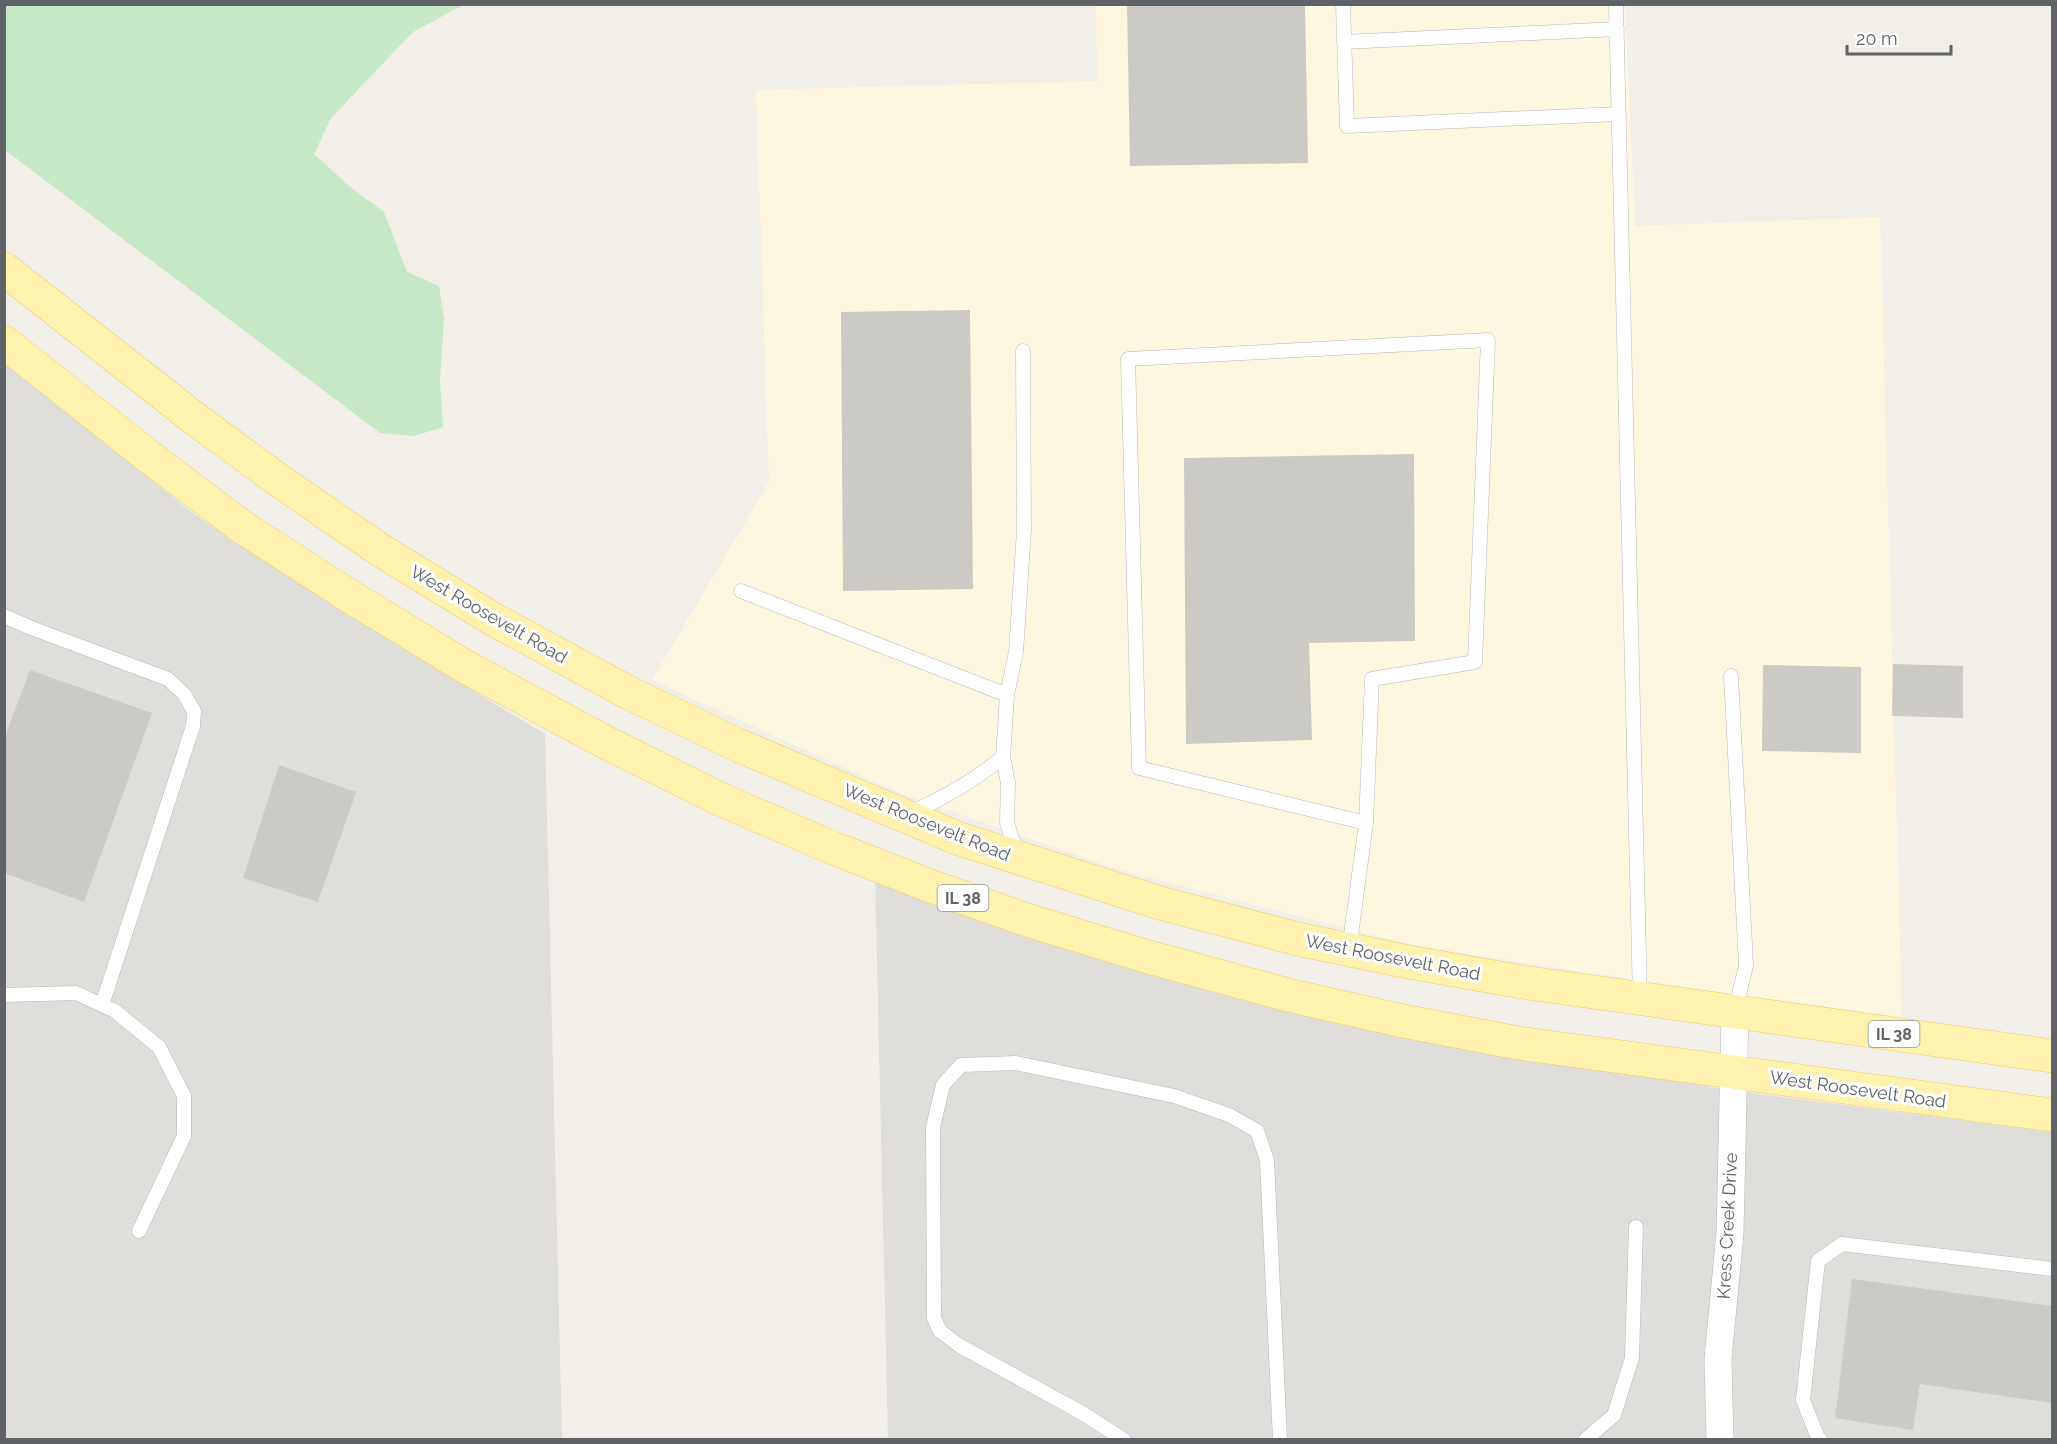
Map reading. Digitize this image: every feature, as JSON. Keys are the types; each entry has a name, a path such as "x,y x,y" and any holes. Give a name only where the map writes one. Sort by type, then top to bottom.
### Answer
{"main road":[{"name":"West Roosevelt Road","path":"4,269 194,418 274,477 377,548 491,618 639,698 740,746 957,838 1160,903 1302,940 1408,962 1522,982 2052,1056"},
{"name":"West Roosevelt Road","path":"4,342 242,527 464,666 616,747 722,800 832,848 933,887 1030,921 1287,995 1518,1043 2052,1115"}],"street":[{"name":"Kress Creek Drive","path":"1720,1440 1718,1359 1730,1233 1735,1012"}],"lane":[{"path":"1342,4 1347,126 1619,114"},
{"path":"1616,4 1640,998"},
{"path":"1344,42 1617,29"},
{"path":"1349,950 1366,823 1372,679 1475,662 1488,340 1128,359 1139,768 1366,823"},
{"path":"1019,859 1007,823 1008,783 1003,757 1007,695 1017,652 1024,530 1023,351"},
{"path":"741,591 1007,695"},
{"path":"4,616 168,679 184,694 194,711 193,726 102,1005"},
{"path":"1731,676 1742,848 1746,965 1735,1012"},
{"path":"904,815 953,792 982,775 1003,757"},
{"path":"4,995 76,993 115,1011 159,1047 184,1096 184,1136 139,1231"},
{"path":"1124,1440 1082,1413 960,1346 940,1332 934,1318 933,1127 943,1085 961,1065 1016,1063 1174,1096 1229,1115 1257,1131 1267,1160 1280,1440"},
{"path":"1585,1440 1614,1415 1632,1358 1636,1227"},
{"path":"1821,1440 1818,1438 1803,1400 1818,1261 1842,1244 2052,1269"}],"shaded area":[{"path":"1096,5 1625,5 1635,226 1880,217 1902,1017 1710,991 1416,946 1120,870 902,794 652,680 769,482 756,90 1097,81"},
{"path":"4,362 194,514 376,632 545,734 562,1439 5,1439"},
{"path":"875,875 1194,987 1721,1089 2052,1132 2052,1439 888,1439"}],"green space":[{"path":"4,5 463,5 413,32 331,118 314,154 349,186 384,212 407,272 439,286 444,319 440,380 443,427 414,436 380,433 5,150"}],"building":[{"path":"1127,4 1305,4 1308,163 1130,166"},
{"path":"970,310 973,589 843,591 841,312"},
{"path":"1414,454 1415,641 1309,643 1312,740 1186,744 1184,458"},
{"path":"1893,664 1963,666 1963,718 1892,716"},
{"path":"1763,665 1861,667 1861,753 1762,751"},
{"path":"30,670 152,713 84,902 4,873 4,739"},
{"path":"279,765 356,792 318,902 243,878"},
{"path":"1852,1279 2052,1306 2052,1403 1920,1384 1913,1430 1835,1418"}]}
